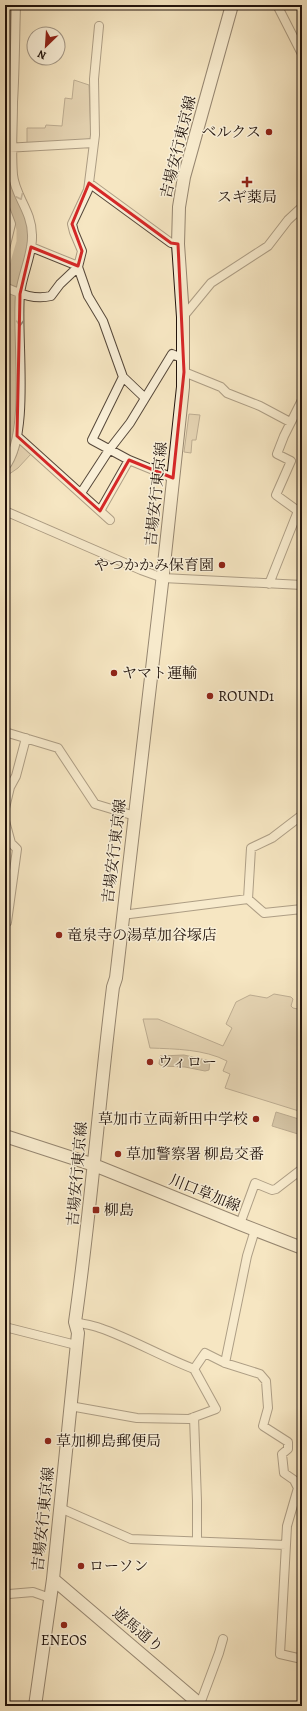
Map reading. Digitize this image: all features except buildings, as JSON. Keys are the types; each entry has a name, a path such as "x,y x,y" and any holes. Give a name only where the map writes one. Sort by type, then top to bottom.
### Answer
{"main road":[{"name":"吉場安行東京線","path":"35,1706 53,1579 78,1333 75,1322 86,1246 103,1070 113,987 116,978 122,916 135,816 184,372 183,317 178,244 179,207 183,184 232,5"},
{"name":"川口草加線","path":"5,1136 94,1165 302,1248"},
{"name":"遊馬通り","path":"53,1579 201,1705"}],"street":[{"path":"5,467 15,449 19,426 21,353 19,293 31,247 32,237 32,224 15,183 10,148 16,5"},
{"path":"277,5 302,54"},
{"path":"5,287 19,293 41,298 51,296 60,284 78,267 82,251 72,224 88,190 89,183 95,135 94,79 99,26"},
{"path":"10,148 93,143"},
{"path":"89,183 172,243 178,244"},
{"path":"183,317 211,283 268,246 288,220 302,207"},
{"path":"5,208 11,224 6,239 5,249"},
{"path":"31,247 78,267 88,296 104,322 123,377 145,398"},
{"path":"81,493 109,450 130,423 172,354 184,359"},
{"path":"184,372 221,386 227,393 260,406 290,422"},
{"path":"123,377 92,440 129,460 173,478"},
{"path":"269,584 300,512 276,495 291,461 277,454 290,422 302,400"},
{"path":"17,436 110,520"},
{"path":"100,511 129,460"},
{"path":"5,511 162,578 302,585"},
{"path":"5,732 58,748 95,804 135,816"},
{"path":"5,808 10,787 16,776 26,738"},
{"path":"248,899 251,848 272,838 302,815"},
{"path":"5,821 11,843 17,849 7,922 5,922"},
{"path":"122,916 248,899 264,913 302,909"},
{"path":"240,1224 255,1183 272,1190 276,1189 302,1170"},
{"path":"225,1363 247,1256 255,1230"},
{"path":"70,1406 138,1418 189,1419 216,1409 194,1369 172,1361 99,1328 75,1322"},
{"path":"5,1327 76,1345"},
{"path":"194,1369 205,1353 225,1363 260,1374 266,1381 268,1408 263,1426 288,1442 288,1449 282,1454 284,1473 294,1480 300,1488 287,1526 280,1654 302,1659"},
{"path":"194,1417 198,1501 197,1541"},
{"path":"60,1508 131,1539 286,1545"},
{"path":"5,1592 9,1594 33,1592 50,1598"},
{"path":"201,1705 223,1638"}],"highlighted area":[{"path":"89,183 171,243 178,244 184,372 173,478 129,460 100,511 17,436 20,294 31,247 78,266 82,251 72,224"}],"shaded area":[{"path":"5,5 11,5 8,152 5,152"},
{"path":"74,80 89,85 91,139 27,145 27,128 45,128 46,125 62,126 65,98 72,99"},
{"path":"189,414 200,415 196,440 192,440 191,453 184,452"},
{"path":"20,444 31,454 18,468 5,477 5,472 16,456"},
{"path":"274,994 291,997 293,999 291,1006 302,1010 302,1112 225,1088 230,1074 223,1071 227,1061 218,1057 189,1050 150,1048 143,1019 158,1019 223,1046 232,1028 226,1024 236,1002 250,995 267,998"},
{"path":"184,1055 210,1061 209,1070 205,1071 185,1067 162,1066 159,1064 160,1056"},
{"path":"276,1112 302,1120 298,1134 272,1126"}],"waterway":[{"path":"5,186 20,218 23,229 23,242 14,273 10,297 10,403 5,447"}],"place":[{"name":"ベルクス","path":"269,132"},
{"name":"スギ薬局","path":"247,182"},
{"name":"やつかかみ保育園","path":"222,565"},
{"name":"ヤマト運輸","path":"114,673"},
{"name":"ROUND1","path":"210,696"},
{"name":"竜泉寺の湯草加谷塚店","path":"59,935"},
{"name":"ウィロー","path":"150,1062"},
{"name":"草加市立両新田中学校","path":"256,1119"},
{"name":"草加警察署 柳島交番","path":"118,1154"},
{"name":"柳島","path":"96,1210"},
{"name":"草加柳島郵便局","path":"48,1441"},
{"name":"ローソン","path":"81,1566"},
{"name":"ENEOS","path":"64,1625"}]}
